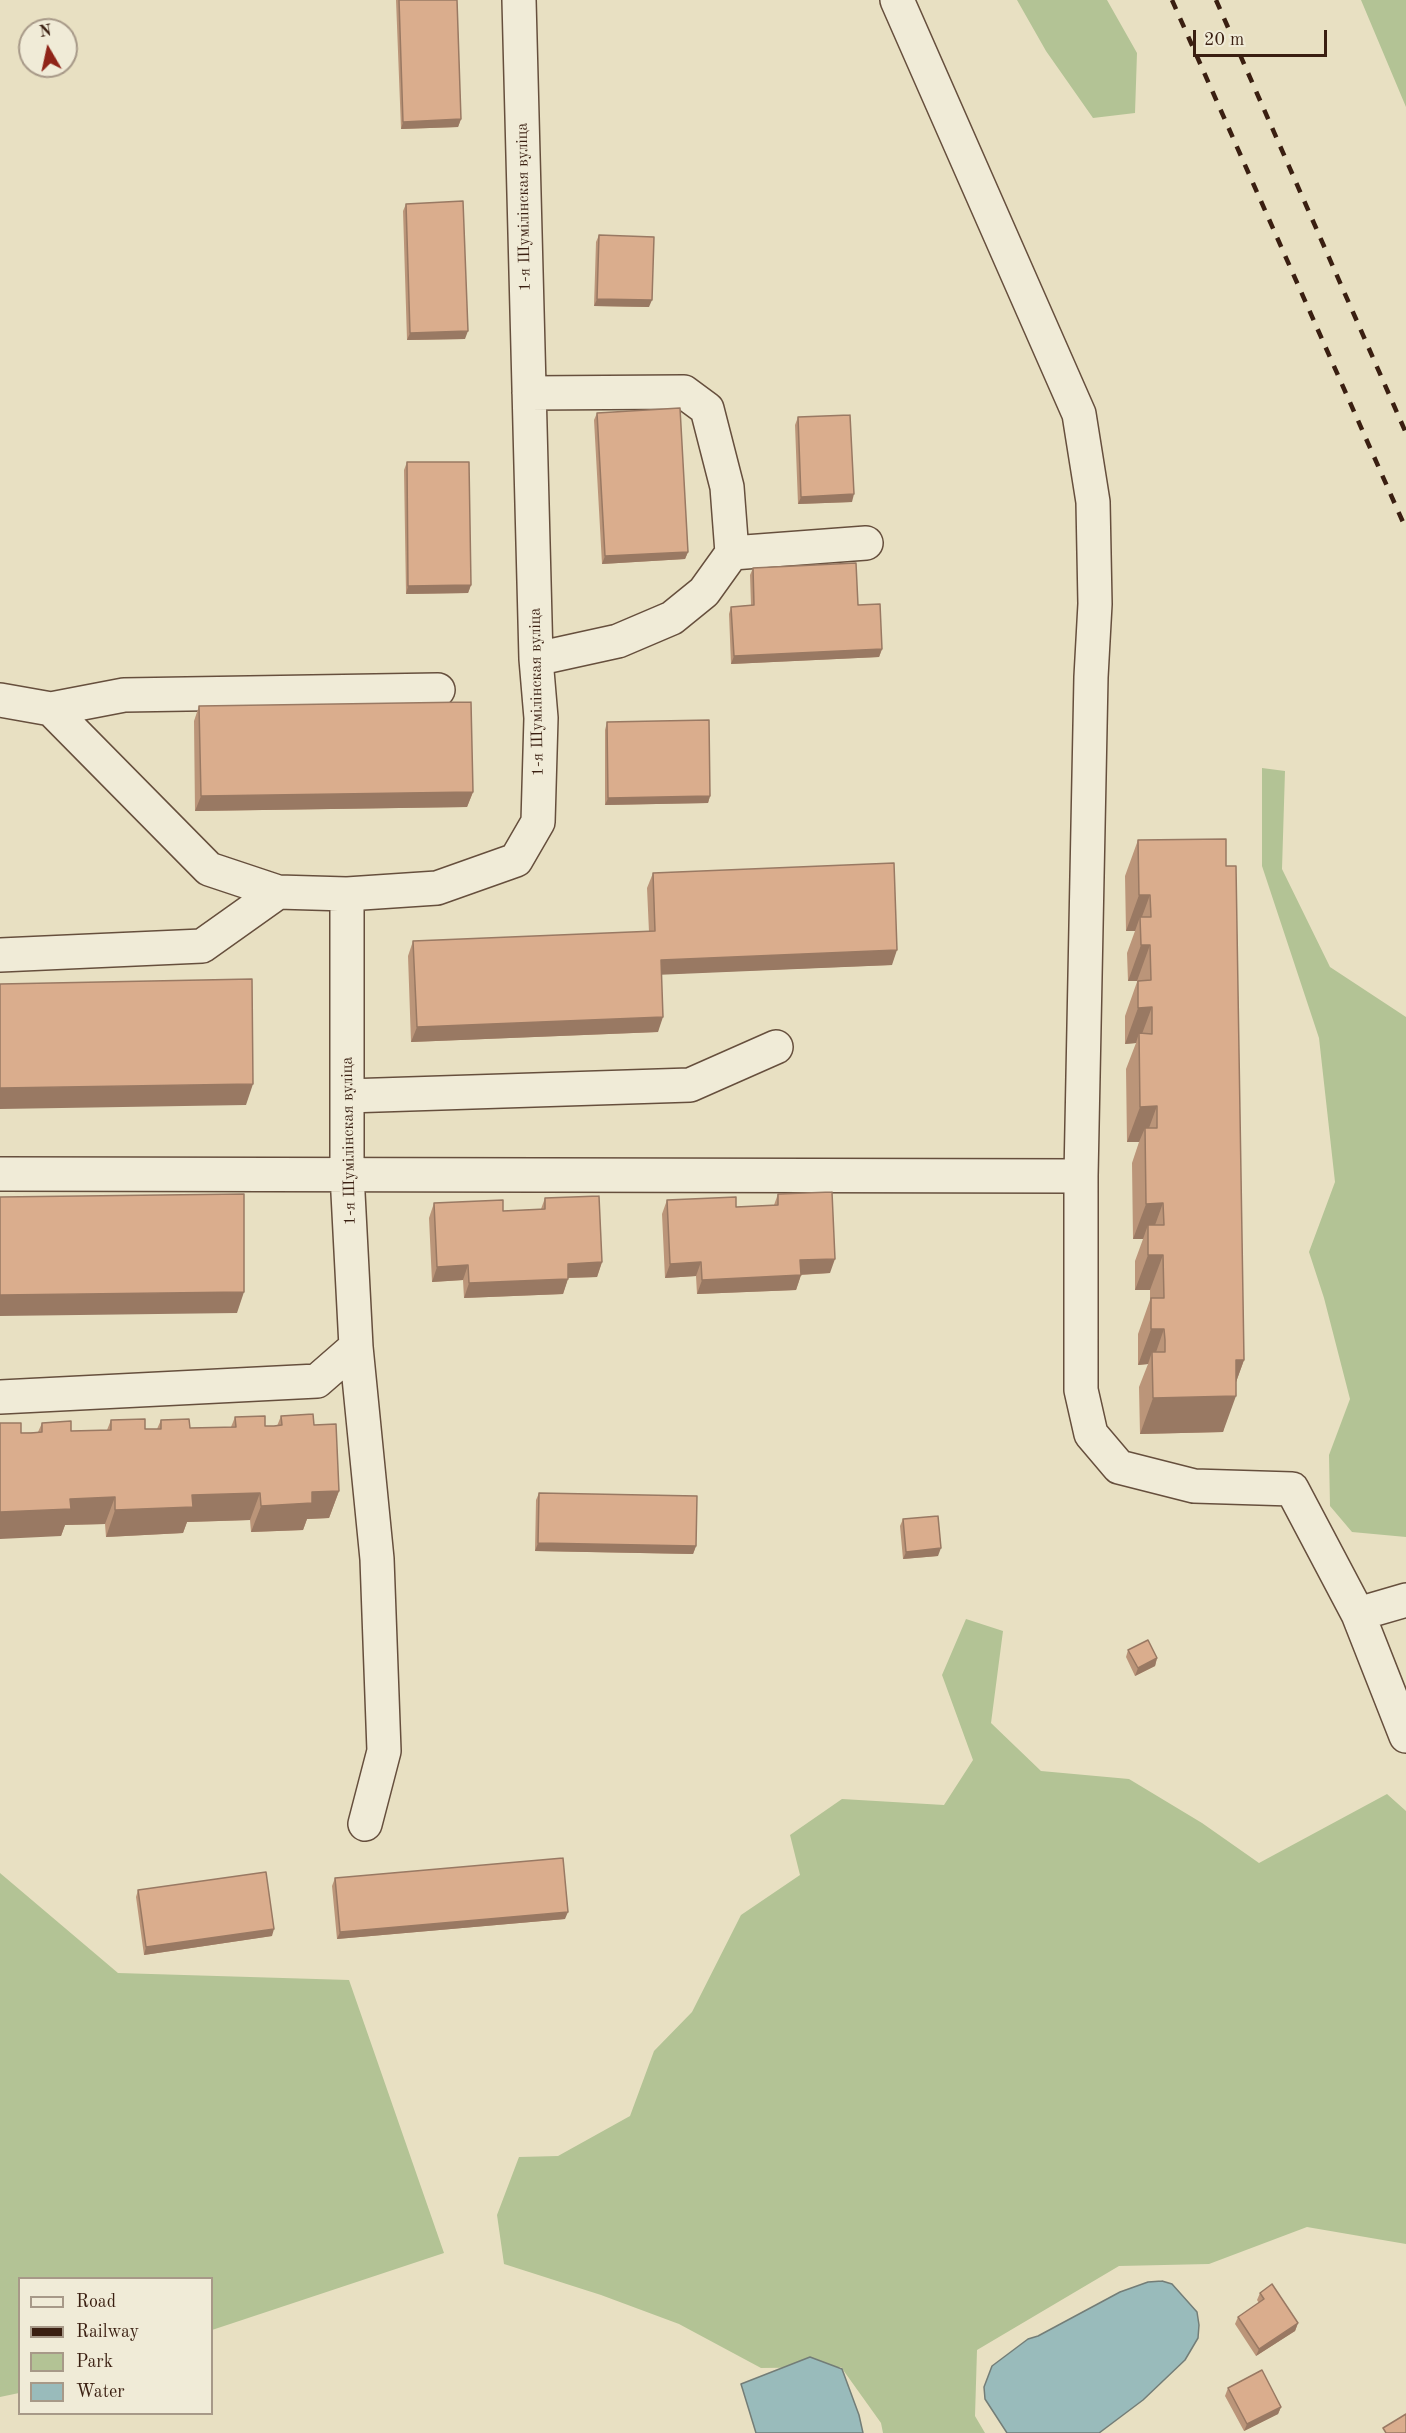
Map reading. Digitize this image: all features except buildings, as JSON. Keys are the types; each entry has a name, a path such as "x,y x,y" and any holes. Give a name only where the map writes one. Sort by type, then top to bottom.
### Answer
{"street":[{"name":"1-я Шумілінская вуліца","path":"365,1824 384,1751 377,1559 356,1347 347,1174 347,894 437,888 516,860 538,822 540,718 536,659 519,0"},
{"path":"897,0 1078,414 1093,502 1095,604 1081,1176 1081,1390 1091,1434 1119,1467 1194,1486 1292,1489 1358,1614 1406,1736"},
{"path":"529,393 684,392 707,409 727,487 732,553 704,592 672,618 618,641 536,659"},
{"path":"732,553 866,543"},
{"path":"0,700 51,709 124,695 438,690"},
{"path":"51,709 209,869 278,892 347,894"},
{"path":"0,955 202,946 278,892"},
{"path":"347,1096 690,1085 776,1047"},
{"path":"0,1174 1081,1176"},
{"path":"0,1397 317,1381 356,1347"},
{"path":"1358,1614 1406,1600"}],"green space":[{"path":"1017,0 1107,0 1137,53 1135,113 1093,118 1046,51"},
{"path":"1361,0 1406,0 1406,107"},
{"path":"1262,768 1285,771 1282,869 1330,967 1406,1017 1406,1537 1352,1532 1330,1506 1329,1455 1350,1399 1324,1298 1309,1252 1335,1182 1319,1038 1262,866"},
{"path":"966,1619 1003,1631 991,1723 1041,1771 1129,1779 1202,1823 1259,1863 1387,1794 1406,1811 1406,2244 1307,2227 1209,2264 1119,2266 977,2350 975,2416 985,2433 883,2433 881,2423 841,2367 761,2368 679,2324 601,2295 504,2264 497,2215 519,2157 558,2156 630,2116 654,2051 692,2012 741,1915 800,1875 790,1835 842,1799 944,1805 973,1760 942,1675"},
{"path":"0,1873 118,1973 349,1980 444,2253 213,2330 213,2277 18,2277 18,2393 0,2397"}],"water":[{"path":"1162,2281 1172,2284 1197,2312 1198,2338 1185,2360 1143,2400 1099,2433 1007,2433 985,2399 984,2387 992,2366 1028,2339 1038,2336 1120,2292 1148,2282"},
{"path":"810,2357 842,2369 859,2415 863,2433 756,2433 741,2384"}],"railway":[{"path":"1172,0 1406,529"},
{"path":"1216,0 1406,433"}]}
